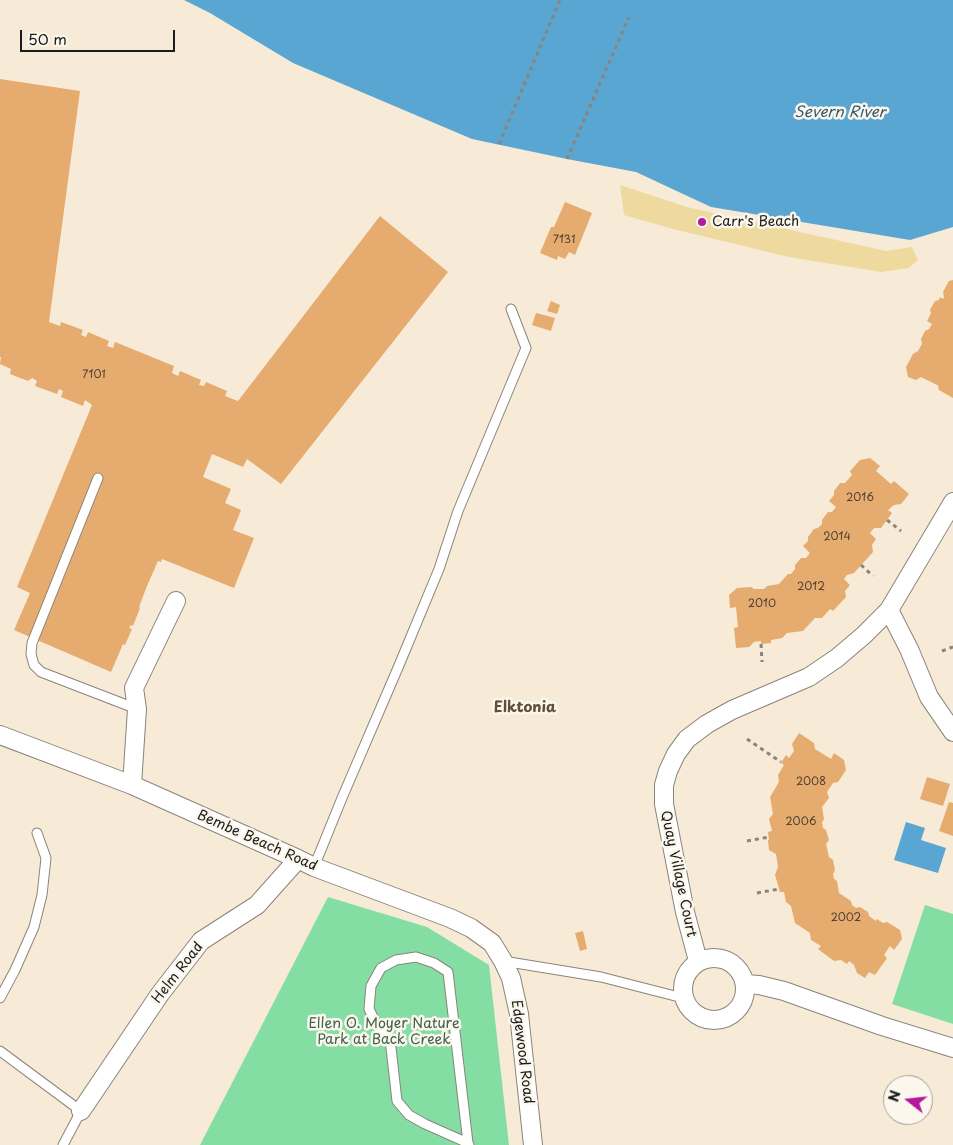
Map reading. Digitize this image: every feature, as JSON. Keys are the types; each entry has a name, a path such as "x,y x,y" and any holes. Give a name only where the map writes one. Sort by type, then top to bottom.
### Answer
{"street":[{"name":"Quay Village Court","path":"698,961 685,912 664,804 664,785 676,754 686,739 707,724 732,710 808,677 837,658 864,636 889,610 953,502"},
{"path":"132,785 137,709 134,688 176,601"},
{"path":"889,610 909,649 929,696 953,732"},
{"name":"Bembe Beach Road","path":"0,736 132,785 314,867 471,928 492,943 504,961"},
{"name":"Helm Road","path":"82,1111 160,994 200,941 257,905 298,859"},
{"path":"713,957 728,960 740,970 745,984 745,996 740,1007 731,1015 720,1020 709,1020 697,1016 688,1008 683,998 682,984 688,970 698,961 713,957"},
{"name":"Edgewood Road","path":"504,961 511,978 519,1014 533,1145"},
{"path":"745,984 760,985 784,991 882,1026 953,1048"}],"lane":[{"path":"314,867 436,578 458,511 526,348 511,309"},
{"path":"98,478 32,643 31,654 34,665 41,672 137,709"},
{"path":"0,998 34,927 42,895 46,858 37,833"},
{"path":"416,957 434,963 448,972 468,1144 409,1115 397,1101 390,1039 377,1025 369,1009 370,986 381,968 396,960 416,957"},
{"path":"504,961 601,977 683,998"},
{"path":"0,1051 82,1111 63,1145"}],"path":[{"path":"499,144 560,0"},
{"path":"567,159 630,17"},
{"path":"887,520 901,531"},
{"path":"861,565 873,576"},
{"path":"761,644 762,662"},
{"path":"942,651 953,647"},
{"path":"747,739 782,762"},
{"path":"747,841 769,837"},
{"path":"757,893 779,889"}],"green space":[{"name":"Ellen O. Moyer Nature Park at Back Creek","path":"328,897 427,927 489,965 509,1145 200,1145"},
{"path":"925,905 953,914 953,1024 892,1004"}],"sand":[{"name":"Carr's Beach","path":"620,185 687,207 886,251 912,247 918,260 909,268 881,272 789,257 673,229 624,215"}],"water":[{"name":"Severn River","path":"184,0 953,0 953,227 910,240 711,207 636,172 472,139 293,63 210,13"},
{"path":"906,822 925,828 921,840 946,848 938,873 894,860"}],"building":[{"path":"0,79 80,91 49,322 60,326 61,322 83,330 81,335 86,337 88,332 109,341 107,346 113,348 115,342 174,366 172,373 178,376 180,371 201,380 199,385 204,386 206,382 227,391 225,396 238,401 380,216 448,272 281,484 247,459 243,467 212,454 203,477 231,489 225,503 241,510 233,530 254,538 234,588 162,559 161,562 158,561 133,626 131,625 129,628 132,629 125,645 123,644 111,672 14,630 30,593 17,587 92,405 85,400 83,406 61,397 63,391 59,389 57,394 35,386 37,381 32,378 28,381 10,374 11,369 0,364"},
{"path":"565,202 592,213 575,255 569,252 565,259 558,256 557,260 540,253 551,227 554,227"},
{"path":"953,280 953,398 939,390 939,386 921,377 916,380 908,377 906,367 913,354 918,351 922,344 921,339 925,331 932,324 927,321 931,313 930,310 935,301 939,300 940,297 943,299 943,292 949,281"},
{"path":"551,301 560,305 557,314 547,311"},
{"path":"536,313 555,318 551,331 532,325"},
{"path":"870,458 880,466 876,471 891,484 894,481 909,494 901,504 894,505 888,510 892,513 881,528 874,528 870,533 876,539 872,545 873,552 854,573 847,575 844,579 850,585 845,591 846,597 833,611 830,609 822,618 815,618 803,631 787,633 782,638 771,640 771,643 761,644 761,641 754,642 749,647 736,648 734,628 738,627 736,607 730,608 729,595 737,588 751,587 754,589 764,589 767,586 779,584 788,574 791,574 801,558 806,558 810,553 803,546 808,541 808,537 814,529 822,524 822,520 828,512 832,512 836,507 829,501 834,495 834,491 840,483 845,483 852,475 850,471 860,460"},
{"path":"799,733 814,743 815,749 831,759 834,753 844,760 846,770 838,782 833,783 827,792 829,798 822,807 823,828 826,830 829,840 826,844 829,857 833,860 835,870 833,874 834,879 837,881 839,893 851,901 852,905 856,908 860,907 868,912 869,916 876,921 877,919 883,923 887,922 900,930 902,939 894,950 890,946 884,955 887,958 875,975 869,972 865,978 857,973 854,965 849,961 847,964 841,960 834,961 818,949 821,946 811,940 810,933 795,923 791,906 786,902 784,892 780,892 775,875 778,867 776,854 769,850 768,840 768,832 772,831 769,819 773,814 770,797 779,782 778,775 784,765 781,763 786,755 789,758 794,751 792,744"},
{"path":"927,777 950,784 943,806 920,799"},
{"path":"949,802 953,803 953,836 939,831"},
{"path":"583,931 587,949 580,951 575,933"}],"place":[{"name":"Carr's Beach","path":"702,222"}],"district":[{"name":"Elktonia","path":"525,708"}]}
